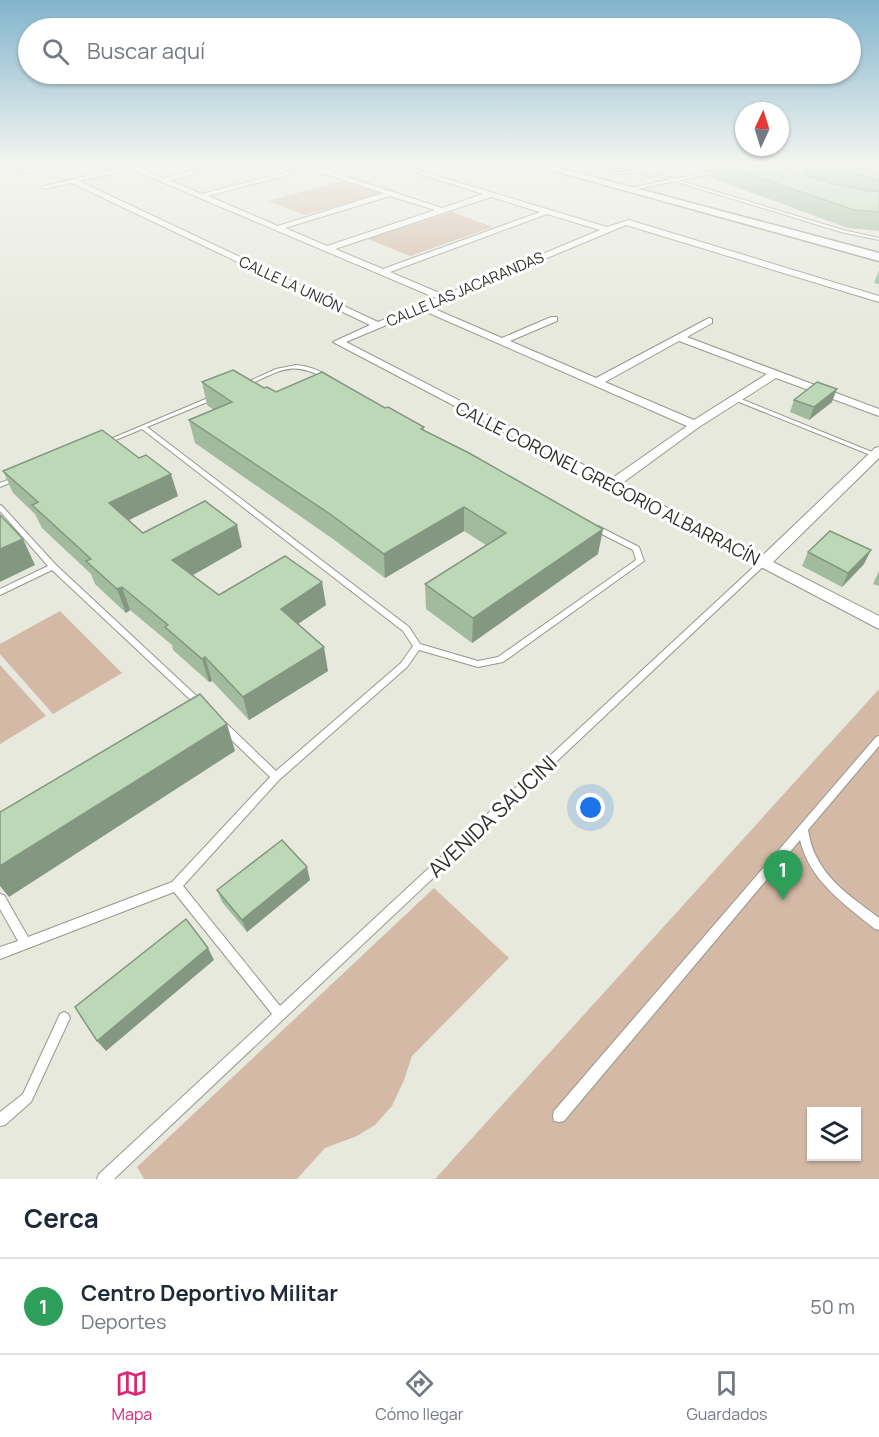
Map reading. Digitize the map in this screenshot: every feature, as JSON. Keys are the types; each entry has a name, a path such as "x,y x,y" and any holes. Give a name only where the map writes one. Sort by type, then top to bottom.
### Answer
{"main road":[{"path":"741,218 879,255"}],"street":[{"name":"CALLE LA UNIÓN","path":"152,218 379,326"},
{"path":"254,218 444,298"},
{"path":"278,228 311,218"},
{"path":"327,249 418,218"},
{"path":"383,272 529,218"},
{"path":"570,218 608,230"},
{"name":"CALLE LAS JACARANDAS","path":"338,342 626,222 879,299"},
{"path":"422,307 695,425"},
{"path":"503,342 554,319"},
{"path":"596,383 709,321"},
{"path":"680,338 879,413"},
{"name":"CALLE CORONEL GREGORIO ALBARRACÍN","path":"338,342 879,623"},
{"path":"612,484 695,425 776,373"},
{"name":"AVENIDA SAUCINI","path":"762,563 877,453"}],"lane":[{"path":"800,218 879,239"},
{"path":"238,388 291,366 310,367 339,383"},
{"path":"99,445 228,392"},
{"path":"736,399 877,453"},
{"path":"143,427 406,629 417,646 478,664 500,660 640,561 636,549 592,526"},
{"path":"0,485 22,476"},
{"path":"0,507 53,567 209,713"},
{"name":"AVENIDA SAUCINI","path":"104,1179 762,563"},
{"path":"0,592 53,567"},
{"path":"0,953 176,886 276,777 404,665 417,646"},
{"path":"218,721 276,777"},
{"path":"559,1116 879,740"},
{"path":"803,828 805,847 819,871 831,885 879,925"},
{"path":"176,886 280,1015"},
{"path":"0,899 26,944"},
{"path":"0,1120 27,1098 64,1018"}],"shaded area":[{"path":"433,218 468,218 493,227 410,256 368,239"},
{"path":"60,611 122,673 53,714 0,654 0,644"},
{"path":"0,665 46,716 0,744"},
{"path":"879,689 879,1179 435,1179"},
{"path":"434,888 509,958 412,1056 392,1106 375,1125 357,1136 325,1148 297,1179 144,1179 137,1167"}],"building":[{"path":"233,370 264,388 267,387 276,392 322,372 603,529 473,618 425,584 506,533 464,507 384,554 330,514 189,420 232,402 202,382"},
{"path":"817,382 837,389 814,407 794,400"},
{"path":"102,430 139,458 146,455 171,474 109,503 143,533 205,501 237,525 172,560 219,595 285,556 322,582 281,609 324,647 243,697 205,657 202,659 165,627 168,625 122,587 117,589 86,561 91,559 32,505 38,502 3,471"},
{"path":"0,515 23,539 0,549"},
{"path":"830,531 871,550 848,573 808,552"},
{"path":"200,694 227,724 0,866 0,812"},
{"path":"282,840 307,867 242,920 217,890"},
{"path":"186,919 208,948 97,1041 75,1007"}],"place":[{"name":"Centro Deportivo Militar","path":"783,900"}]}
